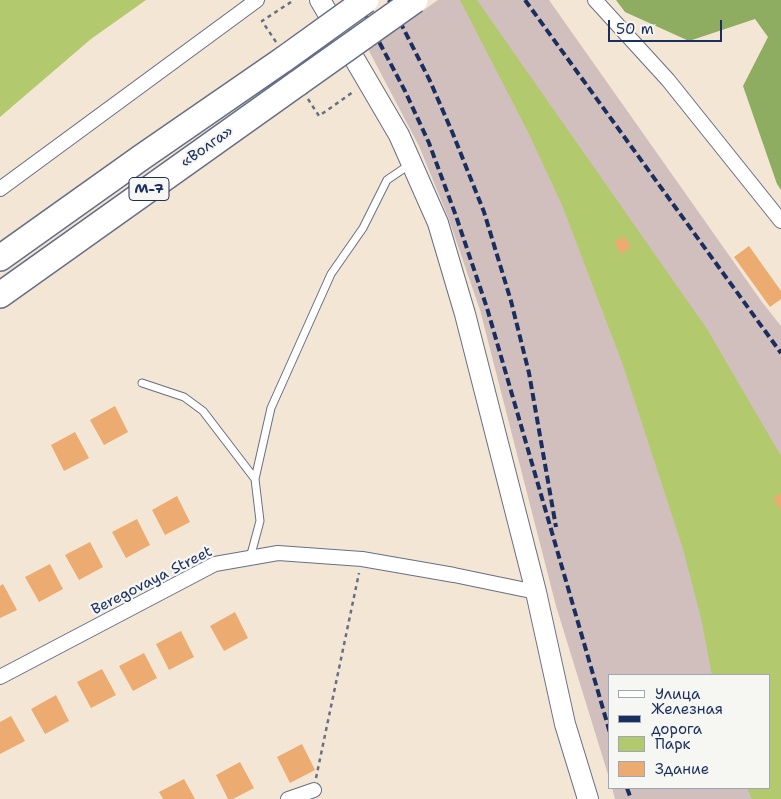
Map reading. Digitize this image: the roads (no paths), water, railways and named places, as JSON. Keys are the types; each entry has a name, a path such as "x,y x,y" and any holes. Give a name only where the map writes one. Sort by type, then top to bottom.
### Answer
{"highway":[{"name":"«Волга»","path":"0,258 142,157 281,51 366,0"},
{"name":"«Волга»","path":"0,295 301,88 415,0"}],"street":[{"path":"0,189 257,0"},
{"path":"320,0 399,135 413,162 438,223 465,314 536,592 565,724 588,799"},
{"path":"595,0 668,80 781,221"},
{"name":"Beregovaya Street","path":"0,677 215,564 278,553 362,559 536,592"},
{"path":"288,799 314,790"}],"lane":[{"path":"250,558 260,520 255,480 271,408 331,274 363,228 387,180 413,162"},
{"path":"142,383 184,396 203,411 255,480"}],"railway":[{"path":"357,0 405,91 429,143 456,216 487,308 608,726"},
{"path":"389,0 430,81 484,212 511,301 529,373 556,527"},
{"path":"525,0 781,353"},
{"path":"627,789 631,799"}]}
